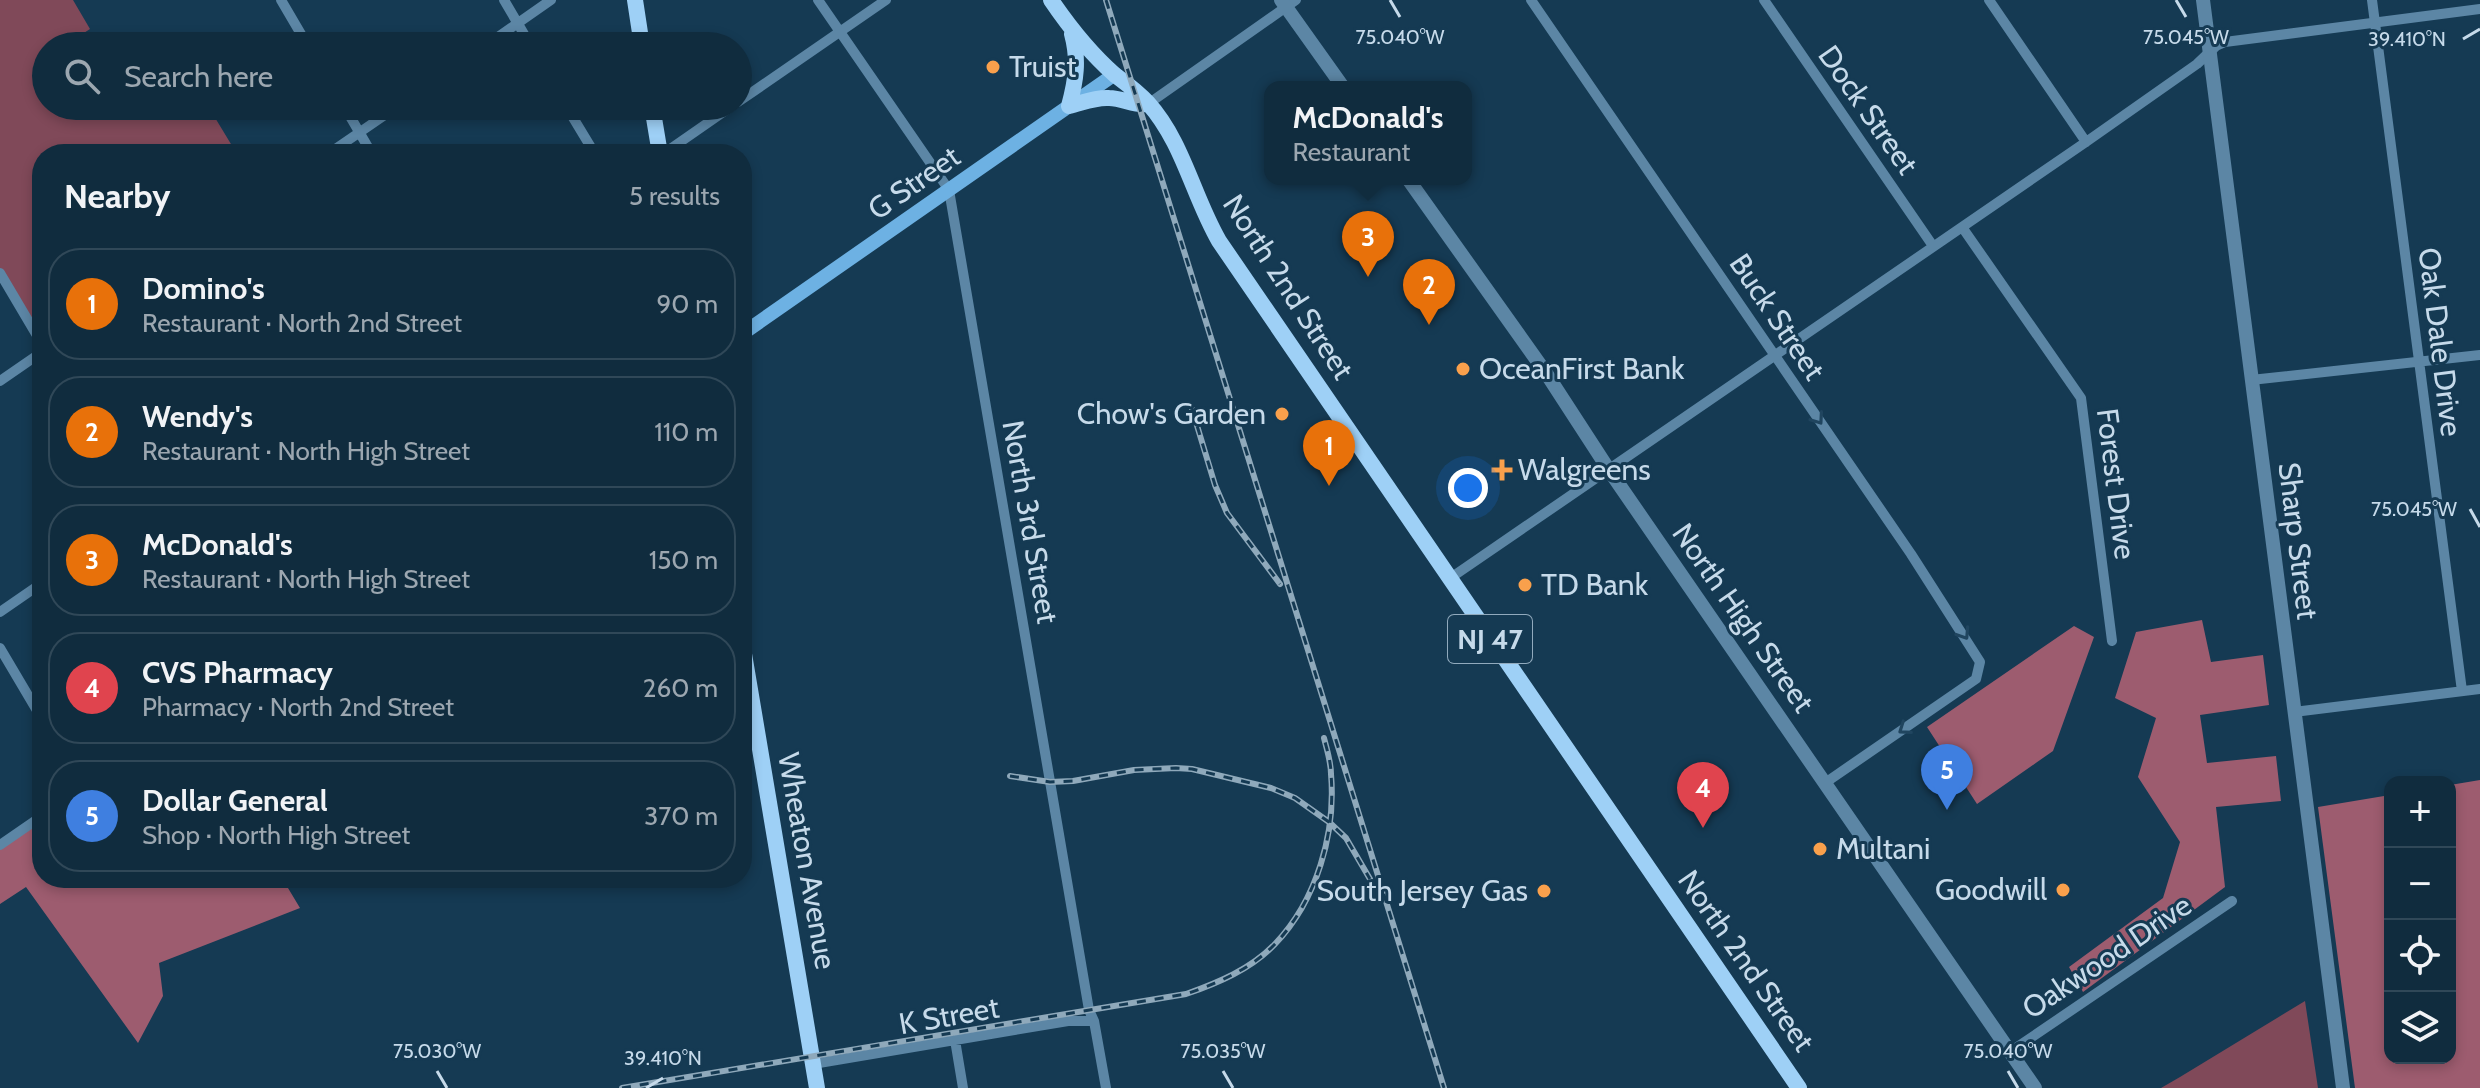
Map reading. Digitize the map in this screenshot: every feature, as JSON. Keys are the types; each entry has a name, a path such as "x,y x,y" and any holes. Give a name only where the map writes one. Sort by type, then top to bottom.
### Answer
{"main road":[{"path":"635,0 640,32"},
{"name":"North 2nd Street","path":"1051,0 1070,28 1148,104 1179,153 1219,241 1799,1088"},
{"path":"1069,106 1078,70 1070,28"},
{"name":"G Street","path":"752,327 1115,74"},
{"path":"1069,106 1111,97 1139,105 1148,104"},
{"path":"655,120 660,144"},
{"name":"Wheaton Avenue","path":"752,701 817,1088"}],"street":[{"path":"281,0 300,32"},
{"path":"504,0 523,32"},
{"path":"506,32 551,0"},
{"name":"North 3rd Street","path":"818,0 949,190 1089,1010 1094,1021 1106,1088"},
{"path":"752,92 886,0"},
{"name":"Buck Street","path":"1531,0 1911,554 1980,662 1976,679 1825,783"},
{"name":"Dock Street","path":"1764,0 1933,246"},
{"name":"Sharp Street","path":"2203,0 2343,1088"},
{"name":"Oak Dale Drive","path":"2372,0 2462,691"},
{"path":"1992,1 2086,142"},
{"path":"1148,104 1288,2 1339,81"},
{"path":"1449,579 2086,142 2225,42 2480,9"},
{"path":"352,120 366,144"},
{"path":"343,144 378,120"},
{"path":"574,120 589,144"},
{"path":"677,144 712,120"},
{"name":"North High Street","path":"1412,185 1546,373 1609,470 2035,1088"},
{"name":"Forest Drive","path":"1962,227 2081,398 2112,641"},
{"path":"0,273 32,327"},
{"path":"2251,380 2480,355"},
{"path":"0,381 32,359"},
{"path":"0,612 32,590"},
{"path":"0,648 32,702"},
{"path":"2294,712 2480,689"},
{"path":"0,845 32,823"},
{"name":"Oakwood Drive","path":"2010,1052 2232,901"},
{"name":"K Street","path":"813,1064 1068,1021 1094,1021"},
{"path":"955,1040 963,1088"}],"shaded area":[{"path":"0,0 73,0 90,29 85,32 32,32 32,120 216,120 231,144 32,144 32,326 0,273"},
{"path":"2202,620 2211,662 2263,655 2269,705 2200,715 2207,763 2276,756 2281,801 2216,807 2225,887 2083,992 2069,967 2163,898 2180,842 2138,777 2156,718 2115,698 2136,632"},
{"path":"2074,626 2094,637 2053,751 1977,804 1927,727"},
{"path":"2480,780 2480,1088 2355,1088 2318,807 2384,796 2384,1064 2456,1064 2456,784"},
{"path":"32,822 32,888 288,888 300,908 159,963 163,996 138,1043 26,887 0,904 0,844"},
{"path":"2305,1001 2318,1088 2161,1088 2180,1077"}],"railway":[{"path":"1106,0 1444,1088"},
{"path":"1192,409 1215,485 1227,513 1280,584"},
{"path":"622,1088 1186,994 1234,974 1275,944 1290,926 1321,865 1332,796 1331,770 1324,738"},
{"path":"1010,776 1050,782 1073,781 1134,770 1176,768 1271,788 1295,798 1329,822 1346,838 1370,879"}],"place":[{"name":"Truist","path":"993,67"},
{"name":"McDonald's","path":"1368,277"},
{"name":"Wendy's","path":"1429,325"},
{"name":"OceanFirst Bank","path":"1463,369"},
{"name":"Chow's Garden","path":"1282,414"},
{"name":"Walgreens","path":"1502,470"},
{"name":"Domino's","path":"1329,486"},
{"name":"TD Bank","path":"1525,585"},
{"name":"Dollar General","path":"1947,810"},
{"name":"CVS Pharmacy","path":"1703,828"},
{"name":"Multani","path":"1820,849"},
{"name":"Goodwill","path":"2063,890"},
{"name":"South Jersey Gas","path":"1544,891"}]}
